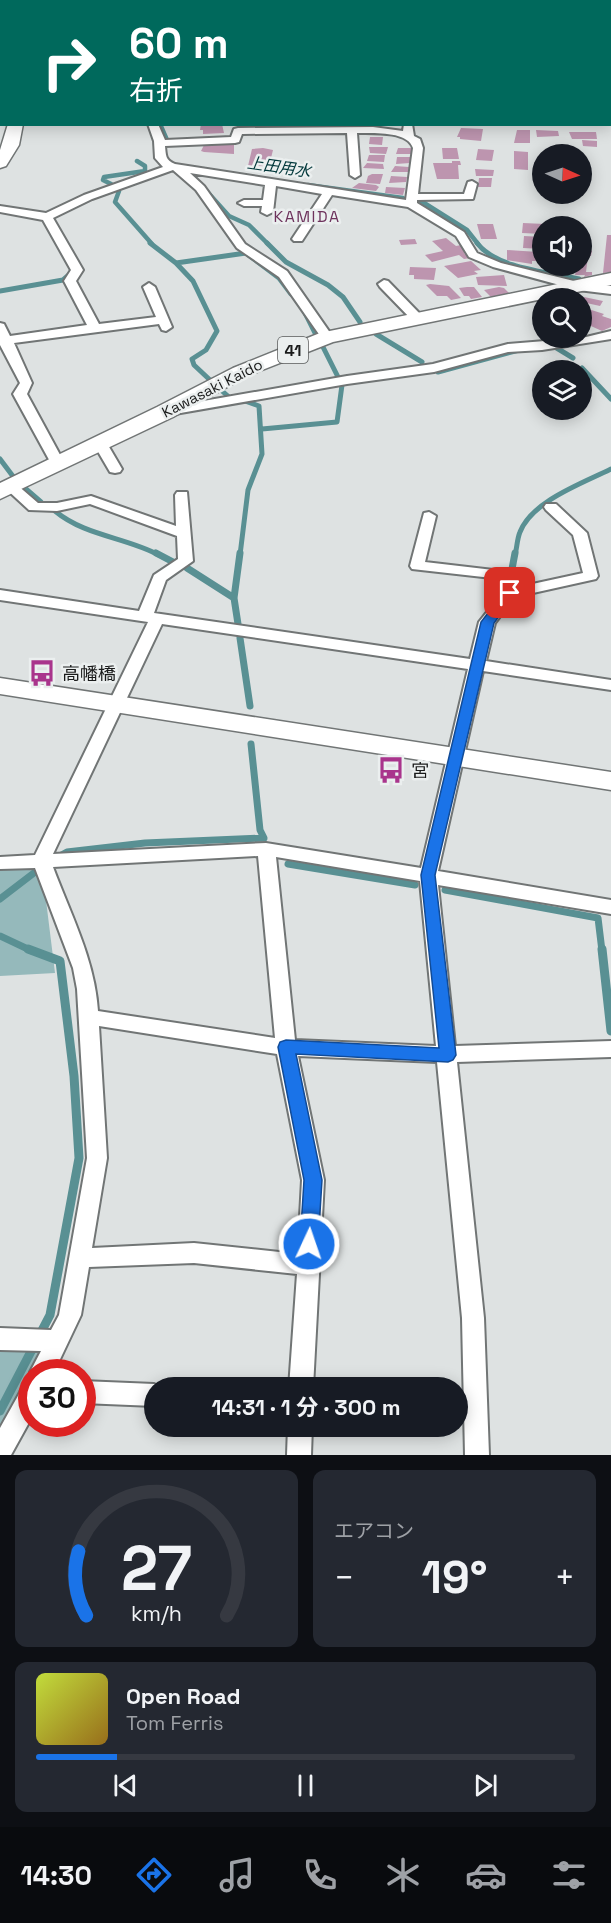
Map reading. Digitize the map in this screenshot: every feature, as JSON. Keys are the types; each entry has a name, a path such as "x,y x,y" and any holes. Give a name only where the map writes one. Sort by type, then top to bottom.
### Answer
{"main road":[{"name":"Kawasaki Kaido","path":"5,489 165,412 240,372 327,337 611,279"}],"street":[{"path":"0,163 11,145 16,126"},
{"path":"154,126 160,143 159,156 162,163 175,168 271,184 411,200 469,197 472,184"},
{"path":"160,143 235,140 238,131 352,131 373,127 408,130 409,138 416,141 418,148 411,200"},
{"path":"352,131 355,175"},
{"path":"0,209 46,217 88,196 175,168"},
{"path":"175,168 200,188 241,246 283,274 327,337"},
{"path":"244,203 268,207 271,184"},
{"path":"298,239 329,191"},
{"path":"411,200 460,234 473,255 496,265 578,286 611,291"},
{"path":"46,217 77,270 70,281 95,328"},
{"path":"384,284 417,318"},
{"path":"3,341 95,328 165,323 149,287"},
{"path":"0,327 3,341 26,383 20,394 58,464"},
{"path":"165,412 434,368 508,348 542,346 611,335"},
{"path":"100,443 115,469"},
{"path":"5,489 34,507 57,507 91,500 184,534"},
{"path":"49,1359 70,1315 97,1158 87,989 82,968 41,860 116,704 151,617 159,578 186,561 182,495"},
{"path":"477,1455 473,1318 428,875 487,622 510,593 591,576 580,533 551,507"},
{"path":"429,516 417,566 497,574 510,593"},
{"path":"0,595 611,685"},
{"path":"0,686 611,781"},
{"path":"266,849 286,1047 313,1180 302,1377"},
{"path":"0,863 266,849 611,907"},
{"path":"89,1017 286,1047 448,1055 604,1049"},
{"path":"81,1258 195,1252 308,1265"},
{"path":"0,1339 58,1341"},
{"path":"96,1393 144,1395"},
{"path":"0,1452 18,1419"},
{"path":"299,1455 300,1437"}],"shaded area":[{"path":"41,860 55,973 0,976 0,863"},
{"path":"0,1339 58,1341 49,1359 18,1359 18,1418 0,1452"}],"building":[{"path":"201,126 222,126 224,133 203,134 203,130 200,130"},
{"path":"242,126 289,126 281,127 280,130 242,128"},
{"path":"461,128 483,129 481,141 460,139 457,137"},
{"path":"517,130 530,130 530,143 514,143"},
{"path":"536,130 558,131 559,136 537,137"},
{"path":"569,132 596,132 597,139 572,139"},
{"path":"370,137 383,137 382,145 369,144"},
{"path":"582,140 597,141 597,147 592,147 592,144 583,144"},
{"path":"204,145 234,145 234,154 201,151"},
{"path":"369,147 388,147 386,154 370,153"},
{"path":"398,148 413,148 412,154 396,154"},
{"path":"442,148 457,148 459,159 443,159"},
{"path":"252,149 273,150 269,166 248,166"},
{"path":"478,149 494,150 492,161 476,160"},
{"path":"514,151 528,152 528,170 514,169"},
{"path":"369,155 385,155 384,162 367,161"},
{"path":"397,157 410,157 410,163 396,164"},
{"path":"452,161 460,161 459,179 437,179 433,163 452,163"},
{"path":"367,163 383,164 384,169 363,168"},
{"path":"395,166 409,167 408,172 391,172"},
{"path":"475,169 494,170 493,176 476,176"},
{"path":"383,174 380,184 366,183 368,176"},
{"path":"391,176 407,177 406,182 389,183"},
{"path":"479,178 492,178 491,187 478,187"},
{"path":"359,183 379,187 376,191 352,188"},
{"path":"386,187 405,188 403,195 385,193"},
{"path":"523,223 532,223 532,233 522,233"},
{"path":"477,224 493,224 497,239 481,239"},
{"path":"607,235 611,235 611,272 603,273"},
{"path":"524,236 532,236 532,248 523,248"},
{"path":"446,238 456,246 461,245 468,252 464,253 470,258 464,259 459,255 432,262 425,255 443,251 432,241"},
{"path":"415,239 417,244 401,245 399,240"},
{"path":"507,250 532,252 532,264 507,260"},
{"path":"471,261 481,270 474,271 478,274 458,278 444,266"},
{"path":"410,267 436,268 434,280 414,279 414,275 409,275"},
{"path":"504,275 507,286 478,285 476,277"},
{"path":"426,285 449,286 461,298 451,300 447,296 437,296"},
{"path":"474,287 482,297 471,299 469,296 464,296 459,288"},
{"path":"499,287 509,293 491,297 484,290"},
{"path":"592,299 603,301 600,306 592,304"},
{"path":"592,310 611,319 611,327 602,331 592,326"}],"waterway":[{"name":"上田用水","path":"161,126 167,140"},
{"path":"111,184 103,180 104,177 145,171 145,166 137,161"},
{"name":"上田用水","path":"308,185 403,198"},
{"path":"203,187 229,216 249,225 286,262 328,285 343,297 360,322"},
{"path":"119,191 115,202 152,244"},
{"name":"上田用水","path":"421,201 467,230 478,244"},
{"path":"150,243 176,263"},
{"name":"上田用水","path":"478,244 497,259 510,264 579,279"},
{"path":"176,263 246,253 279,278 291,294"},
{"path":"176,263 193,281 217,331 206,350 192,359 194,365 210,380"},
{"path":"0,291 63,280 70,274"},
{"path":"305,313 317,337"},
{"path":"376,334 422,362"},
{"path":"323,347 339,379"},
{"path":"557,348 573,358"},
{"path":"438,372 519,350"},
{"path":"592,379 611,399"},
{"path":"262,429 337,422 342,385"},
{"path":"221,390 230,398"},
{"path":"240,555 248,490 262,454 259,406 245,401"},
{"path":"0,459 15,479"},
{"path":"515,555 520,532 535,511 560,494 611,469"},
{"path":"26,489 41,502"},
{"path":"55,511 79,526 159,555"},
{"path":"156,553 175,563"},
{"path":"234,598 240,553"},
{"path":"506,580 512,569 515,553"},
{"path":"187,568 234,598"},
{"path":"234,598 238,624"},
{"path":"240,638 250,706"},
{"path":"58,857 67,852 145,843 264,838 260,830 251,744"},
{"path":"288,864 415,885"},
{"path":"0,899 43,866"},
{"path":"445,890 598,918 602,951"},
{"path":"0,936 32,951"},
{"path":"0,1411 50,1315 79,1158 74,1076 60,961 28,949"},
{"path":"602,949 611,1031"}],"place":[{"name":"高幡橋","path":"42,673"},
{"name":"宮","path":"391,770"}],"district":[{"name":"KAMIDA","path":"307,216"}],"route":[{"path":"309,1244 313,1180 286,1047 448,1055 428,875 487,622 510,593"}]}
